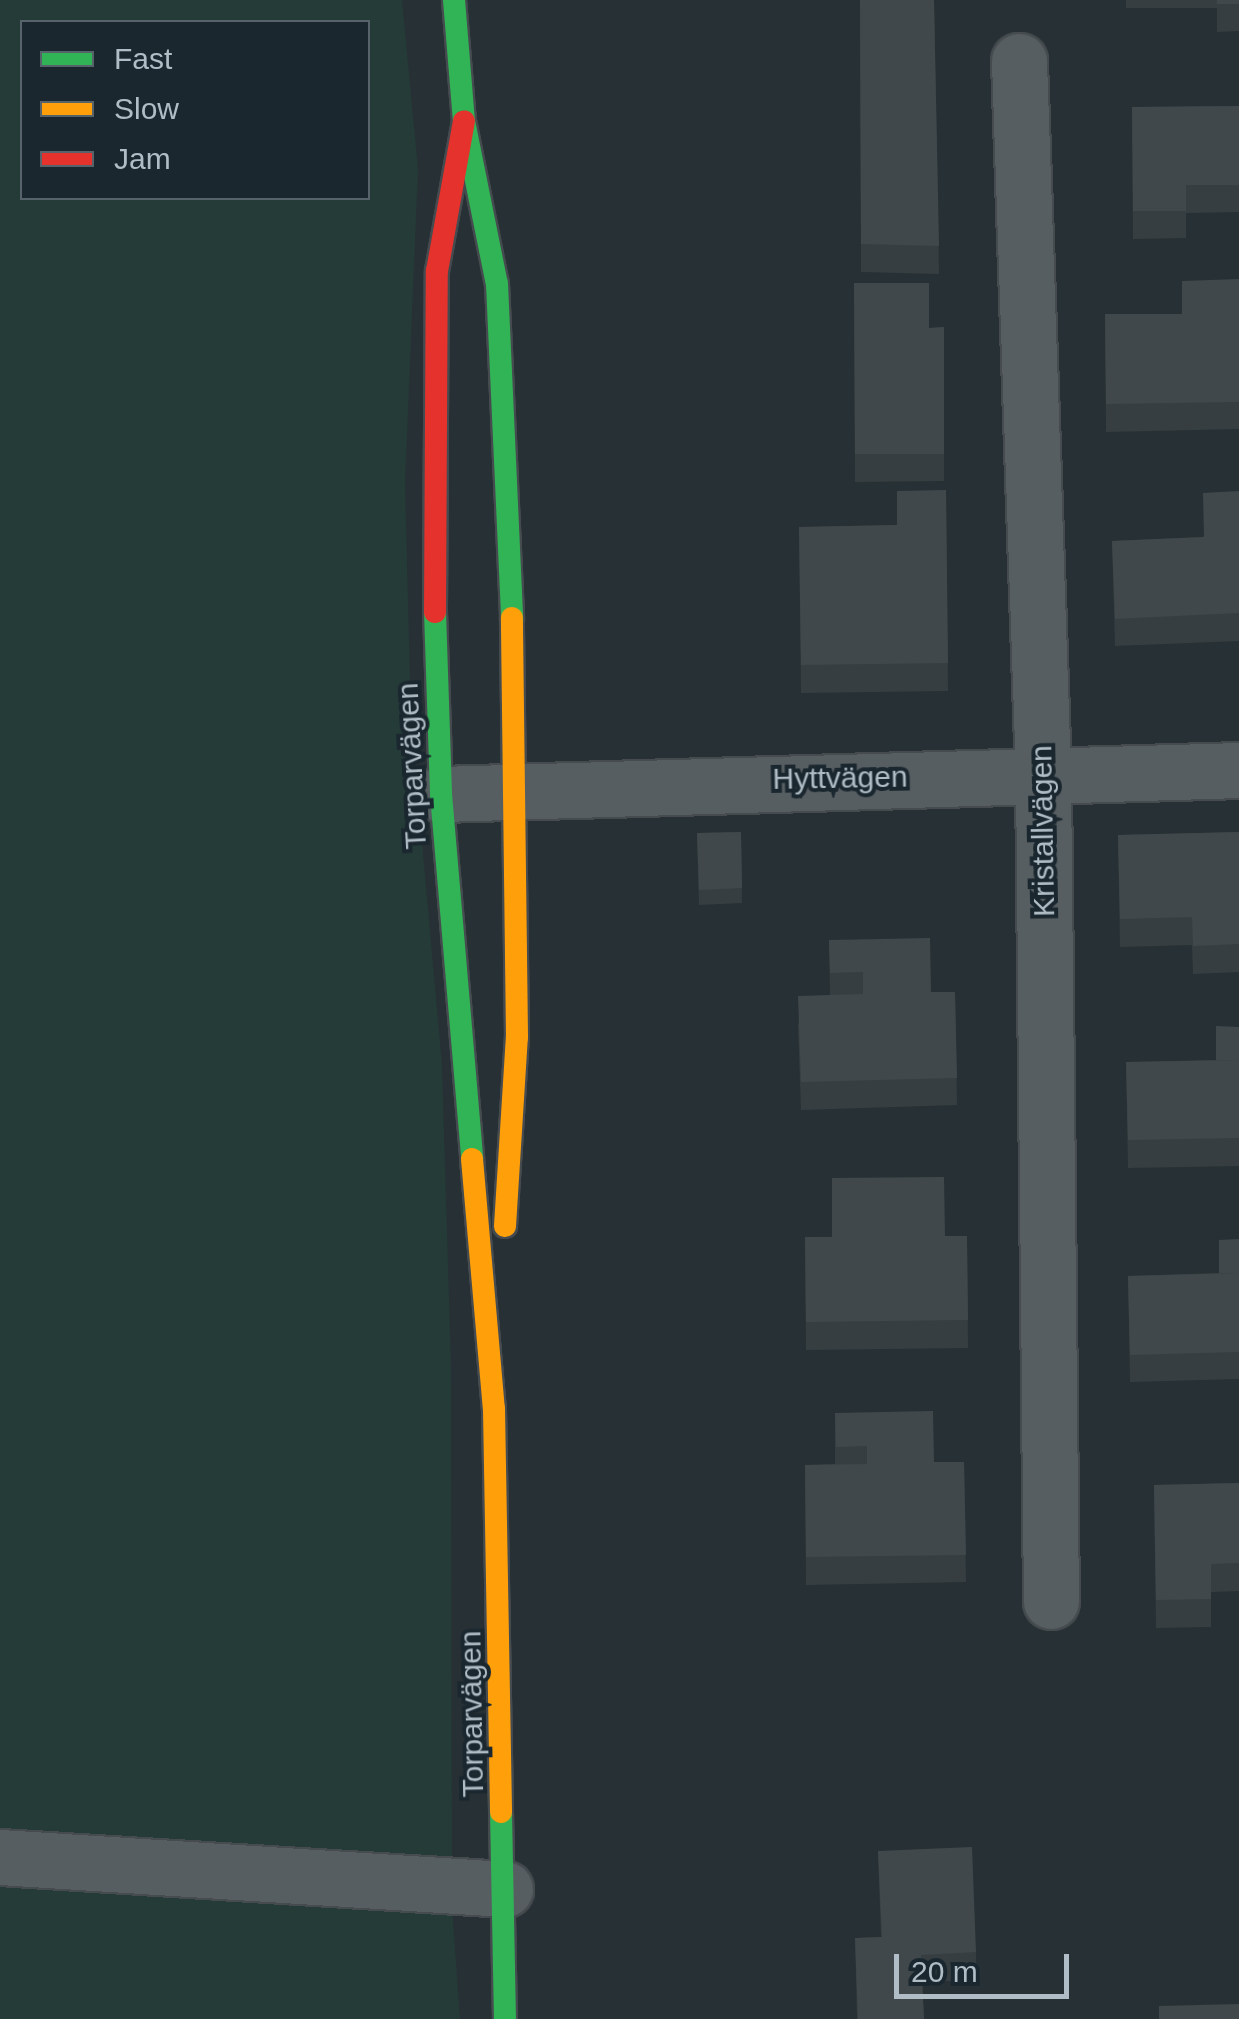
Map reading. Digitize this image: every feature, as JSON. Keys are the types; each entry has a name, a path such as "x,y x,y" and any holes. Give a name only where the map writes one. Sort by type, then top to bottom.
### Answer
{"street":[{"name":"Torparvägen","path":"454,0 464,121 497,284 518,789 517,1036 494,1409"},
{"name":"Kristallvägen","path":"1019,62 1043,774 1050,1601"},
{"name":"Torparvägen","path":"464,121 437,272 432,519 441,794 494,1409 506,2019"},
{"name":"Hyttvägen","path":"441,794 1239,770"},
{"path":"0,1857 505,1889"}],"green space":[{"path":"0,0 402,0 418,169 405,483 411,720 442,1065 451,1367 452,1908 460,2019 0,2019"}],"building":[{"path":"860,0 934,0 939,246 861,244"},
{"path":"1217,0 1239,0 1239,4 1217,4"},
{"path":"1239,106 1239,185 1186,185 1186,211 1133,211 1132,107"},
{"path":"1239,279 1239,402 1106,404 1105,314 1182,314 1182,281"},
{"path":"854,283 929,283 929,328 944,327 944,454 855,454"},
{"path":"946,490 948,663 801,665 799,527 897,525 897,491"},
{"path":"1239,491 1239,613 1115,619 1112,541 1204,537 1203,493"},
{"path":"741,832 742,888 699,890 697,833"},
{"path":"1239,832 1239,944 1193,946 1192,917 1120,919 1118,835"},
{"path":"930,938 931,992 955,992 957,1078 801,1082 798,996 863,994 863,972 830,973 829,940"},
{"path":"1216,1026 1239,1027 1239,1060 1216,1060"},
{"path":"1239,1060 1239,1138 1128,1140 1126,1062"},
{"path":"944,1177 945,1236 967,1236 968,1320 806,1322 805,1237 832,1237 832,1178"},
{"path":"1239,1239 1239,1273 1219,1273 1219,1240"},
{"path":"1239,1273 1239,1352 1130,1355 1128,1276"},
{"path":"933,1411 934,1462 964,1462 966,1555 806,1557 805,1465 867,1464 867,1446 836,1447 835,1413"},
{"path":"1239,1483 1239,1563 1211,1564 1211,1599 1156,1600 1154,1485"},
{"path":"972,1847 976,1952 921,1955 924,2019 858,2019 855,1938 882,1937 878,1851"},
{"path":"1239,2004 1239,2019 1159,2019 1159,2006"}],"traffic: fast":[{"path":"454,0 464,121 497,284 512,618"},
{"path":"435,612 441,794 472,1159"},
{"path":"501,1812 505,2019"}],"traffic: slow":[{"path":"505,1226 517,1037 512,618"},
{"path":"472,1159 494,1409 501,1812"}],"traffic: jam":[{"path":"435,612 437,271 464,121"}]}
